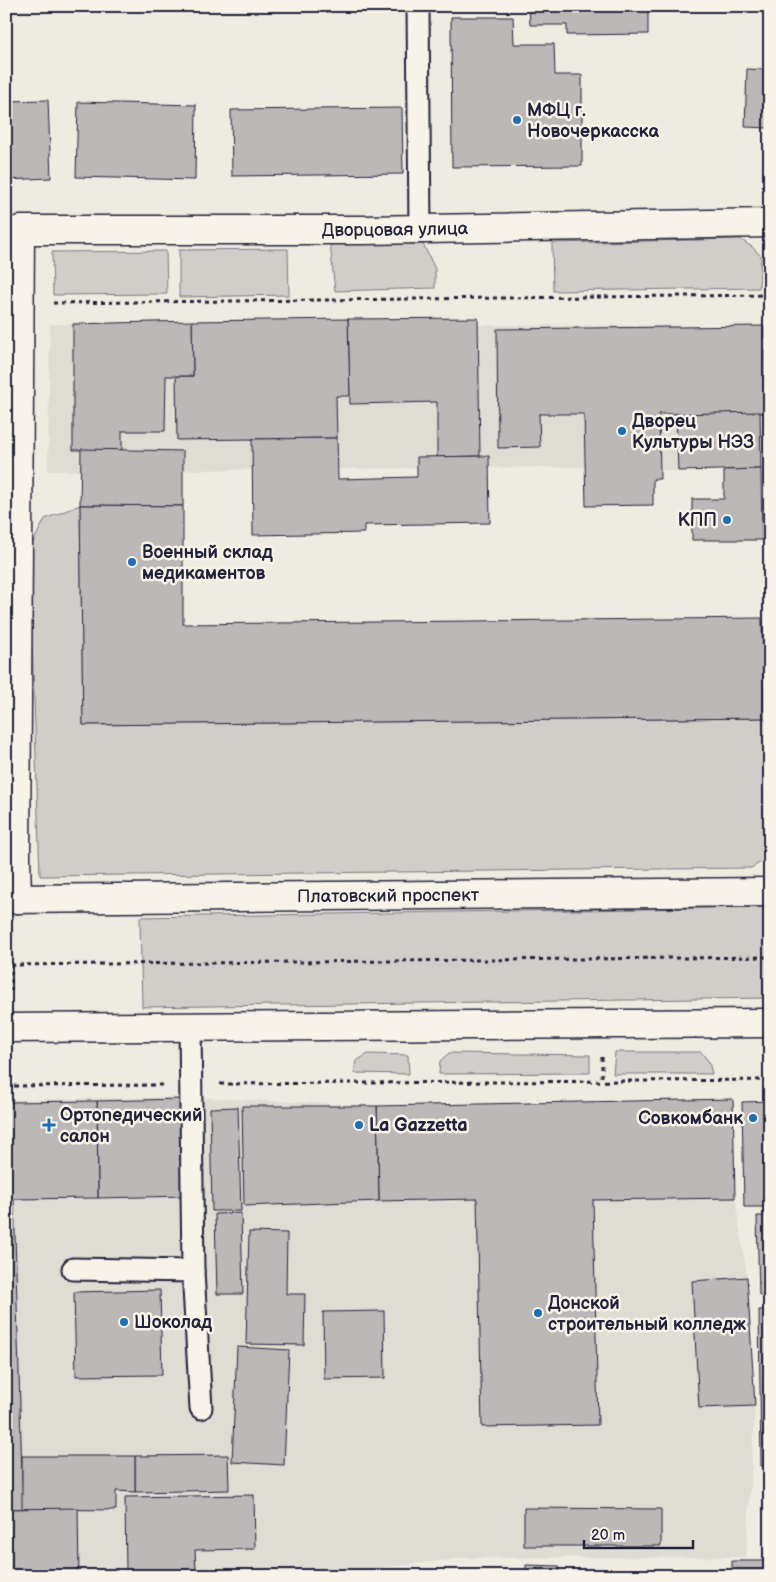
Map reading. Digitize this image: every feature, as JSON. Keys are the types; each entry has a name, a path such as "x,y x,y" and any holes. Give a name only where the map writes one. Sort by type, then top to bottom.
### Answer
{"main road":[{"name":"Дворцовая улица","path":"20,305 20,230 420,229 770,223"},
{"path":"11,899 16,846 20,305"},
{"name":"Платовский проспект","path":"11,899 770,892"},
{"path":"9,1028 770,1023"}],"lane":[{"path":"418,6 420,229"},
{"path":"190,1026 193,1272 201,1408"},
{"path":"73,1269 193,1272"}],"path":[{"path":"20,305 47,303 770,295"},
{"path":"11,899 8,1086 770,1080"},
{"path":"11,965 770,957"}],"shaded area":[{"path":"740,239 761,256 759,288 553,291 552,243"},
{"path":"330,244 423,244 435,269 435,288 335,291"},
{"path":"288,249 289,295 179,297 179,250"},
{"path":"166,251 167,294 53,295 52,252"},
{"path":"50,324 764,326 766,413 761,469 678,471 590,467 48,471"},
{"path":"80,505 83,725 764,718 770,726 770,857 751,868 40,876 29,550 45,519"},
{"path":"765,907 767,998 142,1007 140,917"},
{"path":"615,1052 701,1052 709,1062 712,1074 613,1074"},
{"path":"449,1053 590,1055 590,1073 439,1074 440,1061"},
{"path":"368,1054 408,1055 409,1074 354,1073 356,1061"},
{"path":"185,1097 377,1106 733,1099 735,1198 747,1277 755,1406 746,1557 464,1558 312,1576 6,1576 6,1100"}],"building":[{"path":"529,6 648,6 648,34 567,35 567,25 530,25"},
{"name":"МФЦ г. Новочеркасска","path":"451,17 513,17 514,44 554,44 555,75 582,75 582,166 452,167"},
{"path":"747,69 770,70 770,162 768,162 769,128 745,127"},
{"path":"48,100 51,178 6,180 6,101"},
{"path":"78,102 196,105 195,180 76,177"},
{"path":"402,108 403,174 232,176 231,110"},
{"path":"478,318 480,456 437,457 437,402 350,404 348,319"},
{"path":"348,319 350,396 336,396 337,438 177,440 176,376 193,376 192,321"},
{"path":"192,321 193,376 166,376 165,431 122,431 122,450 73,450 73,324"},
{"name":"Дворец Культуры НЭЗ","path":"764,326 766,413 659,414 660,479 653,479 653,505 586,506 584,414 539,414 540,447 498,448 497,329"},
{"path":"760,412 761,469 678,471 676,414"},
{"path":"337,438 338,479 417,477 417,457 489,456 490,523 364,525 364,533 253,535 252,439"},
{"path":"81,449 183,451 183,506 80,505"},
{"name":"КПП","path":"761,469 762,540 692,540 692,499 724,499 724,470"},
{"name":"Военный склад медикаментов","path":"80,505 183,506 183,624 762,618 764,718 83,725"},
{"path":"183,1099 185,1196 98,1198 97,1101"},
{"name":"Донской строительный колледж","path":"733,1099 735,1198 593,1200 598,1425 482,1427 477,1199 379,1201 377,1106"},
{"path":"97,1101 98,1198 14,1199 23,1509 6,1509 6,1102"},
{"path":"770,1101 770,1207 744,1207 742,1102"},
{"path":"242,1106 377,1106 379,1201 244,1206"},
{"path":"238,1107 241,1211 212,1211 210,1108"},
{"path":"241,1213 243,1294 217,1294 215,1214"},
{"path":"757,1216 770,1216 770,1295 759,1295"},
{"path":"249,1232 287,1233 286,1294 305,1294 304,1345 246,1344"},
{"path":"747,1277 755,1406 699,1408 692,1281"},
{"path":"160,1290 162,1375 76,1376 74,1292"},
{"path":"759,1310 770,1310 770,1466 761,1466"},
{"path":"384,1311 385,1378 324,1379 323,1312"},
{"path":"237,1347 289,1350 284,1465 232,1462"},
{"path":"228,1455 229,1490 135,1492 135,1456"},
{"path":"22,1456 135,1456 135,1492 116,1491 116,1510 22,1509"},
{"path":"254,1495 255,1549 195,1550 196,1571 126,1572 125,1497"},
{"path":"78,1508 79,1576 6,1576 6,1509"},
{"path":"524,1508 661,1509 661,1546 524,1546"},
{"path":"732,1561 766,1561 766,1576 732,1576"},
{"path":"526,1565 559,1566 559,1576 526,1576"}],"place":[{"name":"МФЦ г. Новочеркасска","path":"517,120"},
{"name":"Дворец Культуры НЭЗ","path":"622,431"},
{"name":"КПП","path":"727,520"},
{"name":"Военный склад медикаментов","path":"132,562"},
{"name":"Совкомбанк","path":"753,1118"},
{"name":"Ортопедический салон","path":"49,1125"},
{"name":"La Gazzetta","path":"359,1125"},
{"name":"Донской строительный колледж","path":"538,1313"},
{"name":"Шоколад","path":"124,1322"}]}
